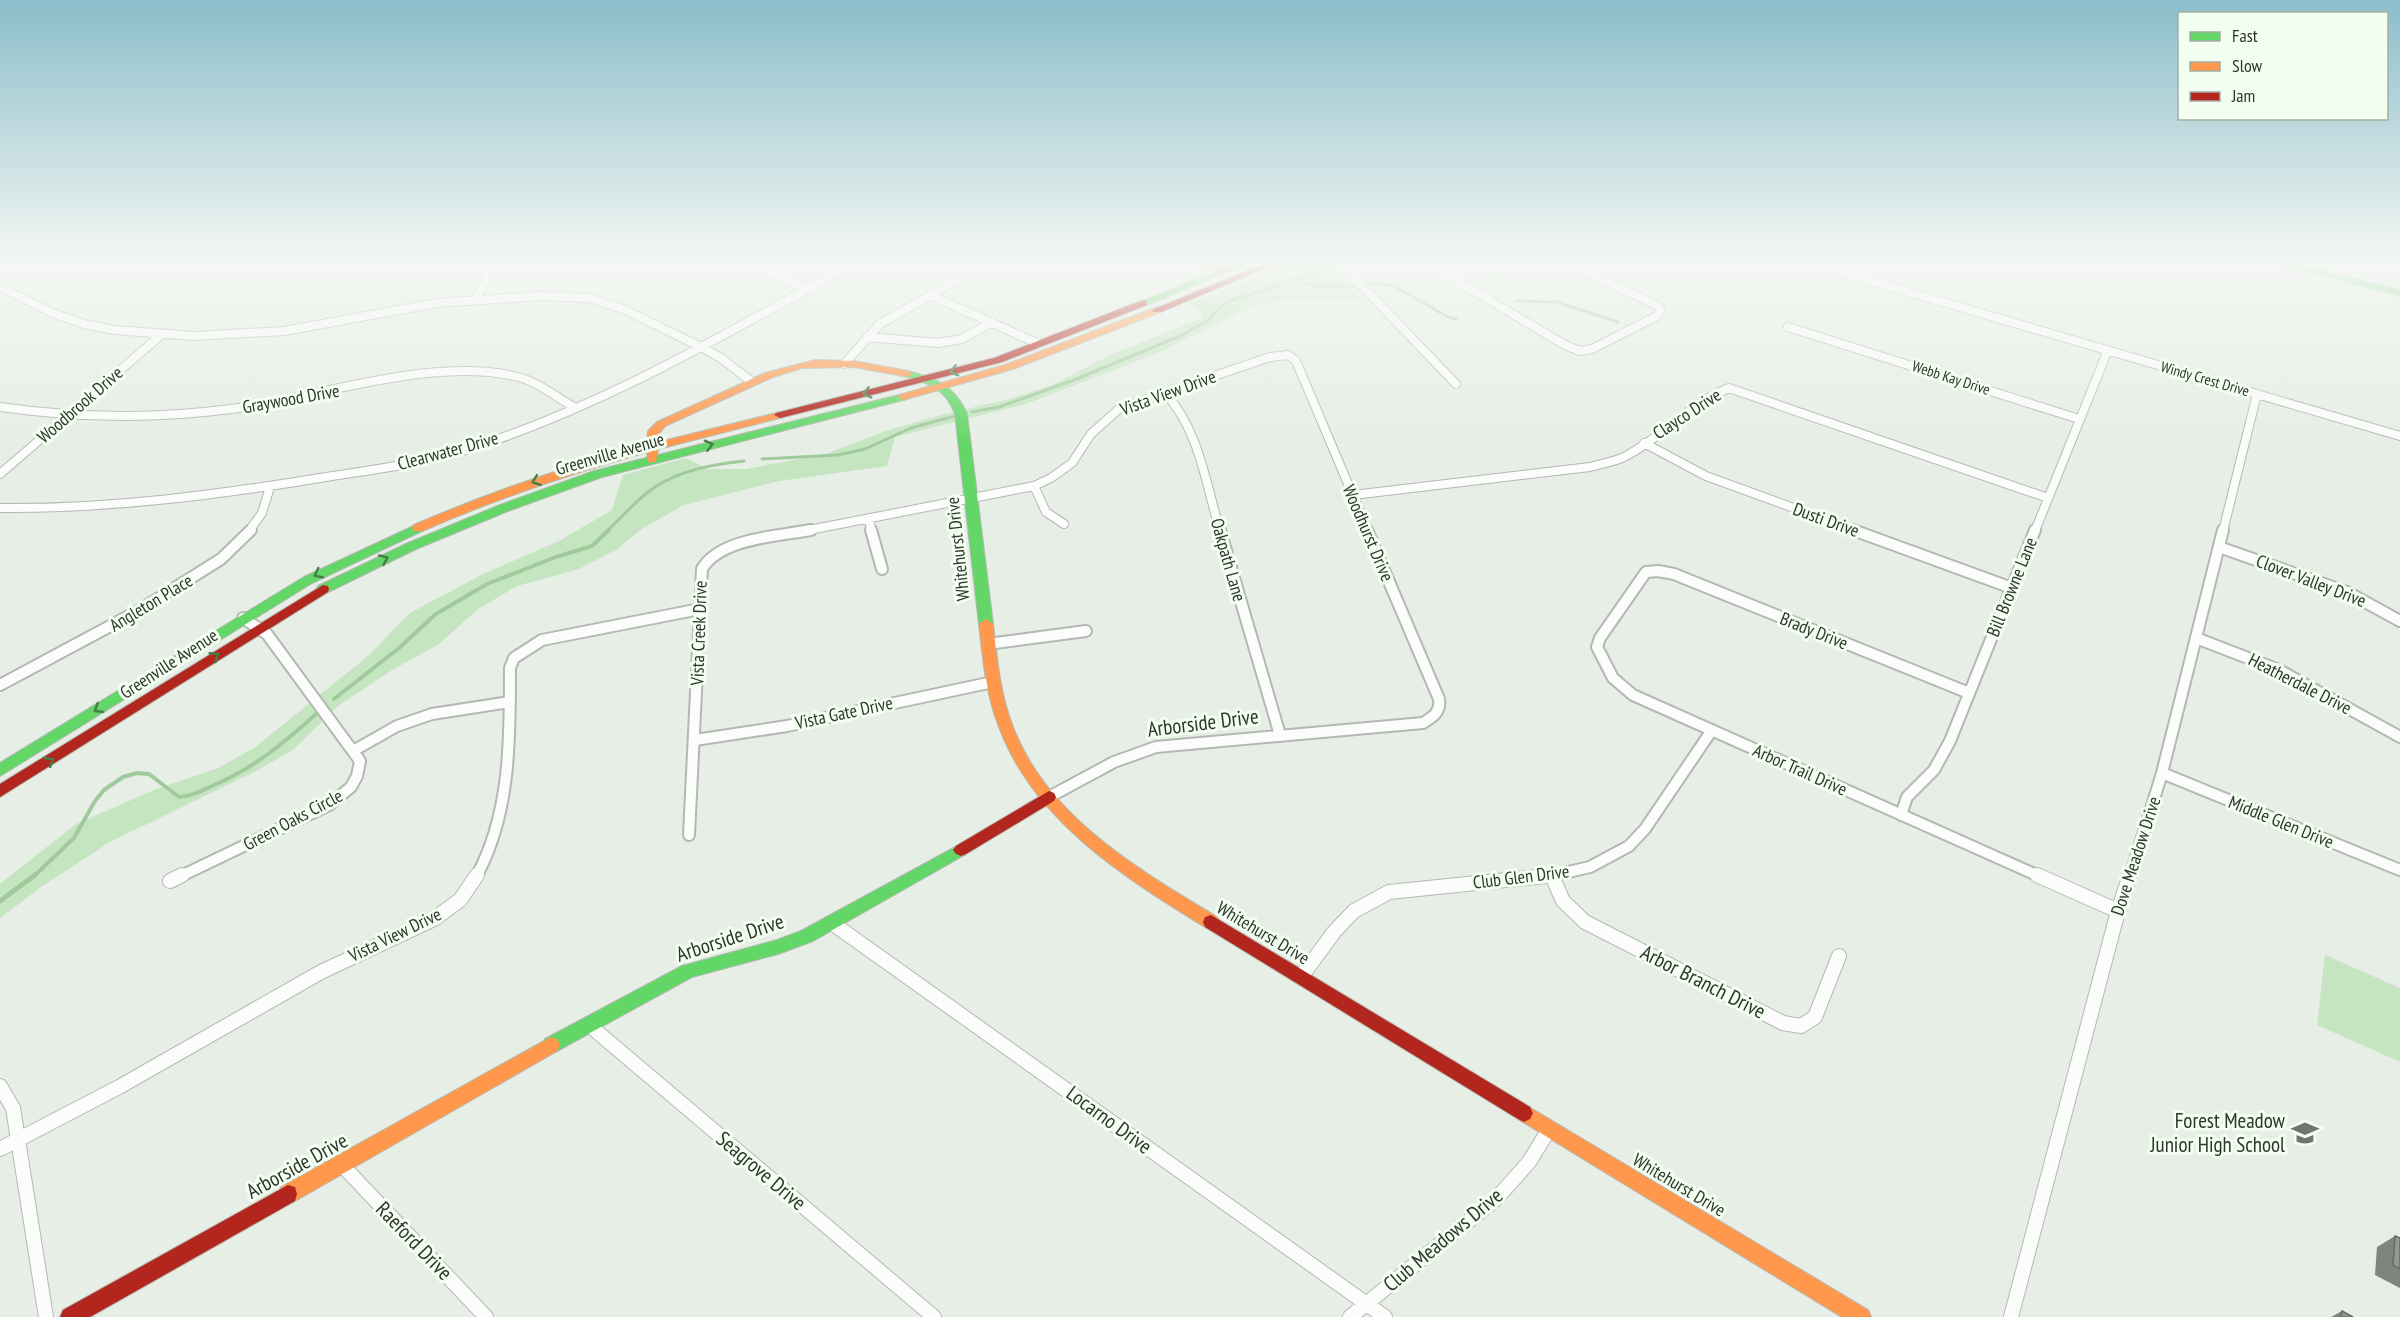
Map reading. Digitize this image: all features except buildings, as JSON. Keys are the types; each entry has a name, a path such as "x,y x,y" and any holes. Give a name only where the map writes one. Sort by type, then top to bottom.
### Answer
{"main road":[{"name":"Greenville Avenue","path":"0,790 325,588 412,546 563,485 652,453 990,362 1093,322"},
{"name":"Greenville Avenue","path":"0,770 243,618 333,567 421,526 561,472 942,387 1043,356 1126,322"},
{"path":"652,453 654,431 661,424 752,382 800,365 844,364 924,379"},
{"name":"Whitehurst Drive","path":"924,379 955,396 961,414 993,682 1012,741 1049,797 1097,845 1150,885 1861,1317"},
{"name":"Arborside Drive","path":"70,1317 688,971 778,947 832,923 1049,797"}],"street":[{"path":"80,322 161,335 238,335 284,331 330,322"},
{"path":"651,322 722,358 752,382"},
{"name":"Clearwater Drive","path":"0,508 119,506 187,499 270,487 442,456 488,442 574,407 701,347 746,322"},
{"path":"844,364 883,322"},
{"path":"867,337 938,343 962,339 991,322"},
{"path":"993,322 1039,344"},
{"path":"1397,322 1456,384"},
{"path":"1527,322 1565,345 1580,351 1592,349 1644,322"},
{"name":"Windy Crest Drive","path":"2014,322 2400,436"},
{"name":"Webb Kay Drive","path":"1788,327 2079,419"},
{"name":"Woodbrook Drive","path":"0,474 161,335"},
{"name":"Bill Browne Lane","path":"1901,814 1907,796 1934,770 1950,741 2108,350"},
{"name":"Vista View Drive","path":"970,498 1034,486 1051,478 1072,463 1091,434 1120,408 1270,357 1288,355"},
{"name":"Woodhurst Drive","path":"1288,355 1296,361 1440,699 1441,707 1438,714"},
{"name":"Graywood Drive","path":"0,407 67,416 165,415 222,410 315,397 404,377 455,372 519,377 574,407"},
{"name":"Clayco Drive","path":"1353,495 1574,470 1625,456 1716,392 1730,388 2048,498"},
{"name":"Oakpath Lane","path":"1164,392 1180,411 1192,436 1280,735"},
{"name":"Dove Meadow Drive","path":"2011,1317 2118,911 2162,773 2258,394"},
{"name":"Dusti Drive","path":"1644,443 1706,476 2012,588"},
{"path":"1034,486 1046,512 1064,524"},
{"name":"Angleton Place","path":"0,685 140,610 221,559 255,526 262,513 270,487"},
{"name":"Vista Creek Drive","path":"689,835 702,569 706,561 719,550 730,546 970,498"},
{"path":"868,518 882,570"},
{"name":"Clover Valley Drive","path":"2219,547 2347,592 2400,621"},
{"name":"Brady Drive","path":"1658,571 1674,574 1969,693"},
{"name":"Arbor Trail Drive","path":"1658,571 1646,572 1600,638 1597,647 1613,678 1633,695 2118,911"},
{"name":"Vista View Drive","path":"0,1149 137,1077 280,994 357,953 439,915 457,903 470,889 484,860 497,820 506,770 510,668 514,658 542,640 700,609"},
{"name":"Green Oaks Circle","path":"171,881 329,805 348,792 359,775 360,761 267,634 243,618"},
{"path":"988,644 1086,631"},
{"name":"Heatherdale Drive","path":"2196,638 2279,670 2400,737"},
{"name":"Vista Gate Drive","path":"695,740 787,726 993,682"},
{"path":"353,751 397,726 432,714 470,706 510,702"},
{"name":"Arborside Drive","path":"1049,797 1103,765 1129,754 1156,747 1423,723 1438,714"},
{"name":"Club Glen Drive","path":"1301,977 1334,932 1354,911 1389,892 1552,876 1590,867 1629,846 1645,829 1712,730"},
{"name":"Middle Glen Drive","path":"2162,773 2400,870"},
{"name":"Arbor Branch Drive","path":"1552,876 1563,901 1585,922 1783,1023 1801,1026 1815,1017 1839,956"},
{"name":"Locarno Drive","path":"832,923 1385,1317"},
{"name":"Seagrove Drive","path":"589,1025 934,1317"},
{"path":"0,1086 13,1108 45,1317"},
{"name":"Club Meadows Drive","path":"1350,1317 1497,1198 1528,1162 1550,1128"},
{"name":"Raeford Drive","path":"342,1165 486,1317"}],"green space":[{"path":"1191,322 1220,322 1158,353 1026,404 895,437 887,466 779,481 684,505 643,528 616,550 579,569 517,586 478,609 439,644 392,670 338,706 293,750 256,771 110,842 44,885 0,918 0,884 76,824 154,790 218,768 254,748 368,656 410,613 483,574 559,541 612,510 623,475 686,458 708,469 746,469 826,454 886,431 944,414 1006,400 1054,384 1110,355"},
{"path":"2325,955 2400,988 2400,1062 2317,1025"}],"waterway":[{"path":"972,412 999,407 1074,380 1180,336 1205,322"},
{"path":"762,459 838,455 865,449 911,428 955,416"},
{"path":"607,531 642,497 668,480 706,467 744,461"},
{"path":"334,699 399,648 436,614 487,584 556,557 592,546 609,530"},
{"path":"33,877 74,838 95,801 104,790 123,777 137,773 149,774 179,797 193,794 255,763 316,714"},
{"path":"0,901 35,875"}],"traffic: fast":[{"path":"908,374 941,386 953,397 961,414 986,624"},
{"path":"323,589 412,546 504,508 598,474 903,397"},
{"path":"0,770 308,580 418,528"},
{"path":"551,1045 688,971 778,947 807,936 961,850"}],"traffic: slow":[{"path":"903,397 1009,367 1125,322"},
{"path":"652,459 654,431 661,424 769,375 815,363 854,364 908,374"},
{"path":"418,528 506,492 551,477 642,450 780,415"},
{"path":"986,624 994,683 1005,726 1028,770 1048,798 1097,846 1153,886 1211,922"},
{"path":"288,1194 551,1045"},
{"path":"1524,1113 1861,1317"}],"traffic: jam":[{"path":"780,415 998,360 1093,322"},
{"path":"0,791 323,589"},
{"path":"961,850 1049,797"},
{"path":"1211,922 1524,1113"},
{"path":"70,1317 288,1194"}],"place":[{"name":"Forest Meadow Junior High School","path":"2305,1133"}]}
